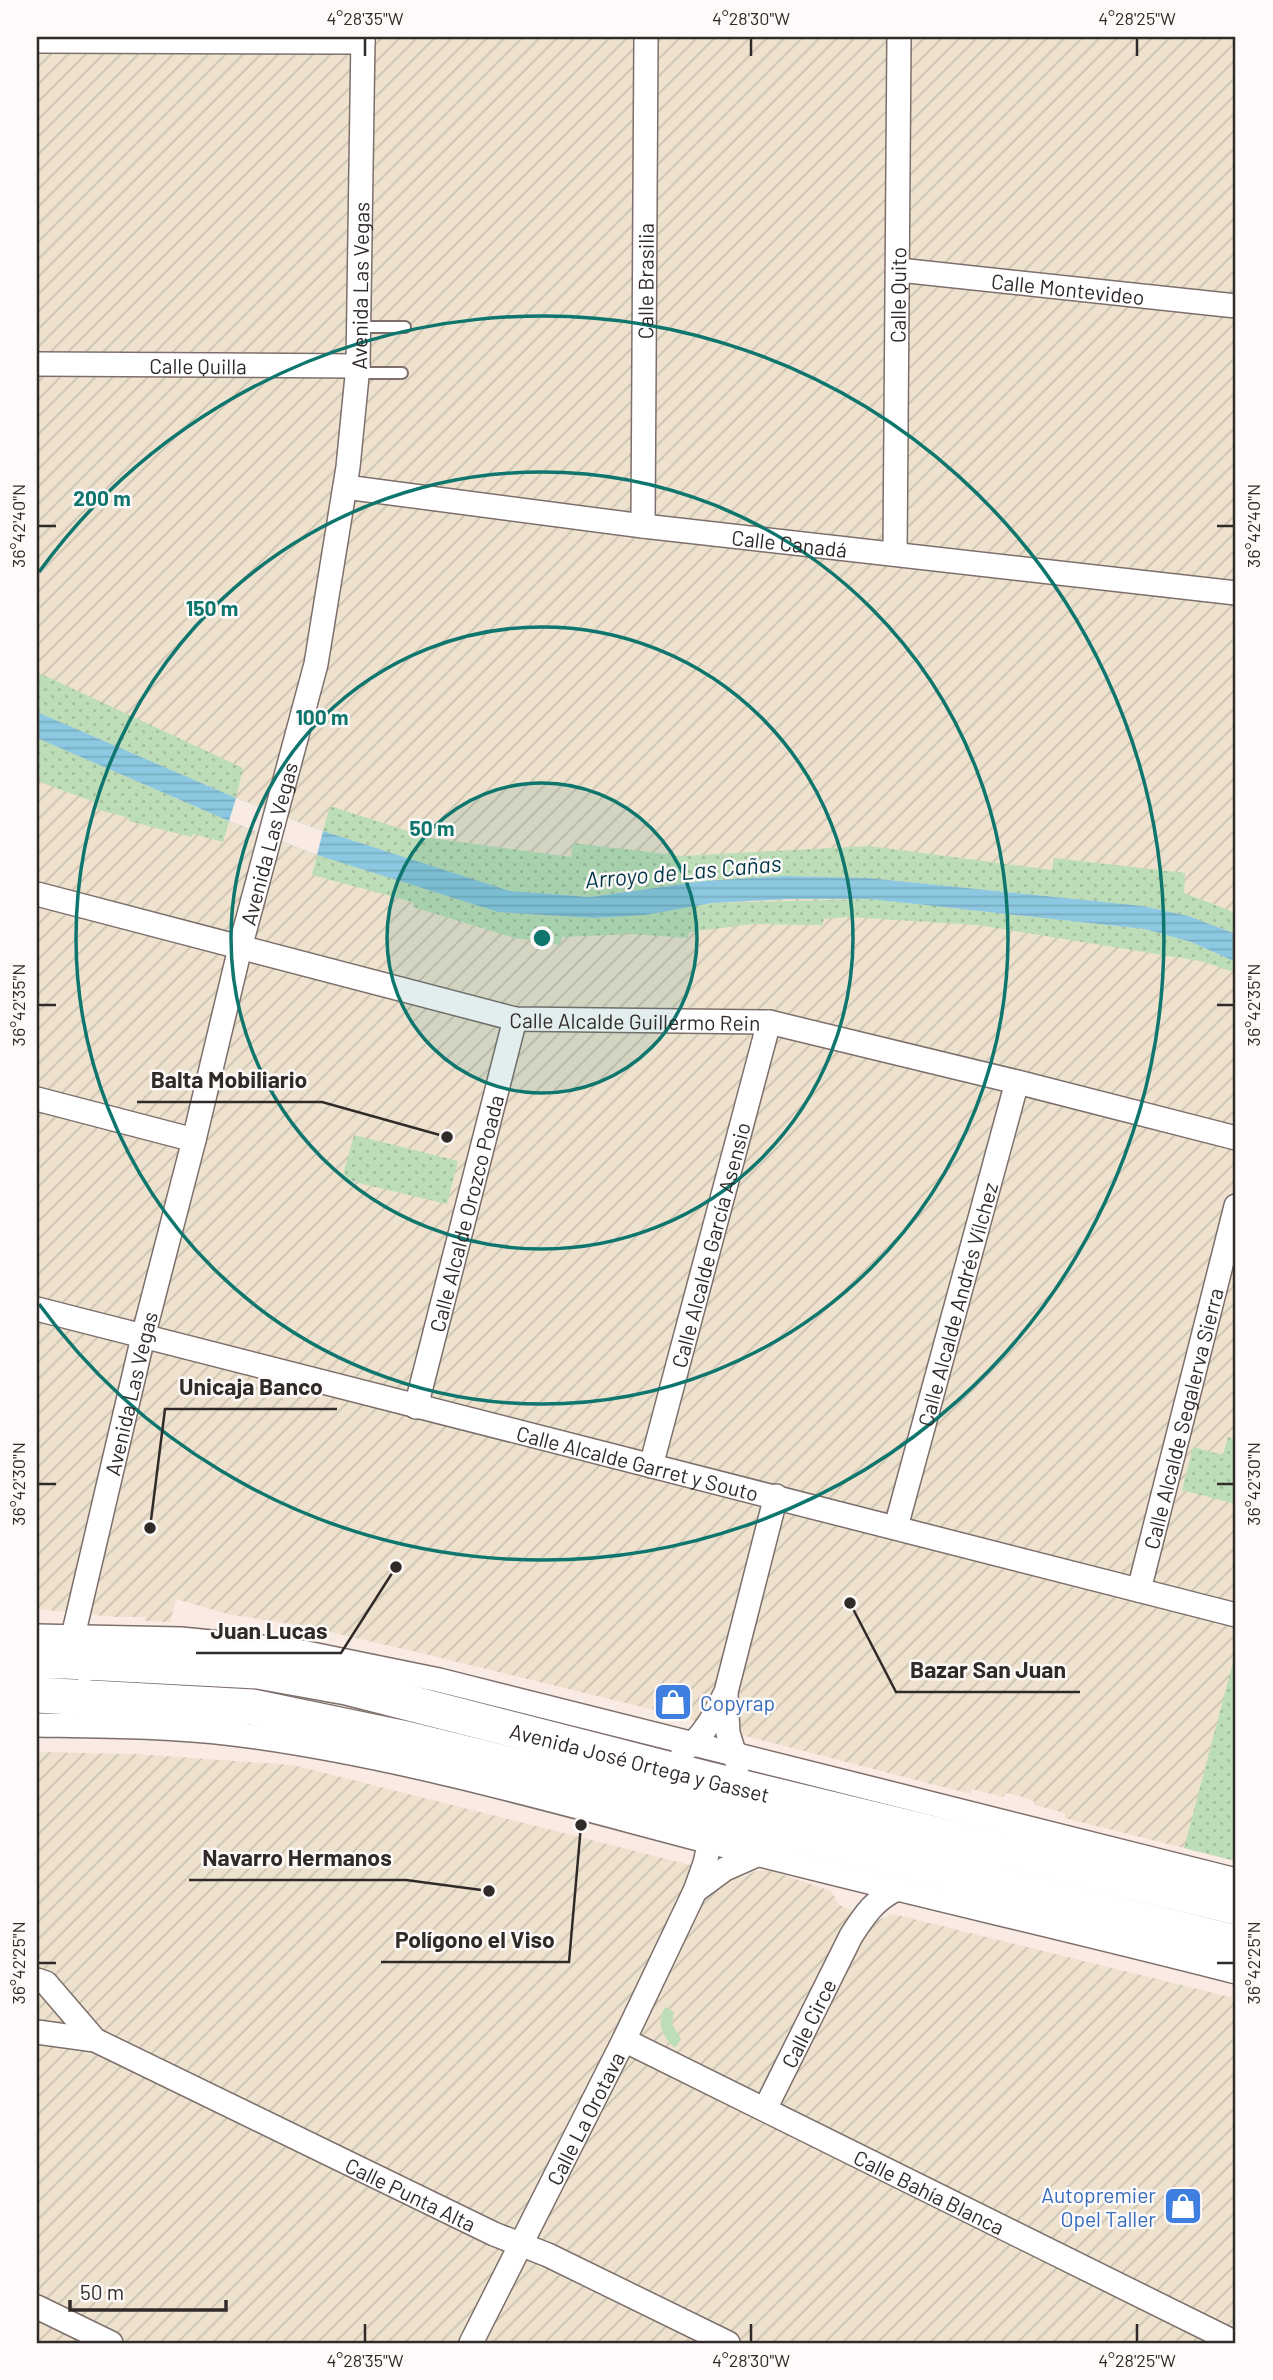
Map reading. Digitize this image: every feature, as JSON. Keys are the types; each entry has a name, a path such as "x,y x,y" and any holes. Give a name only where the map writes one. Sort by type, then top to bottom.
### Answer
{"main road":[{"name":"Avenida José Ortega y Gasset","path":"51,1655 258,1671 334,1685 680,1761 756,1791 1236,1907"},
{"name":"Avenida José Ortega y Gasset","path":"37,1695 251,1707 406,1738 713,1829 920,1864 1236,1943"}],"street":[{"name":"Calle Brasilia","path":"643,526 646,37"},
{"name":"Calle Quito","path":"895,554 900,37"},
{"path":"37,41 363,39"},
{"name":"Avenida Las Vegas","path":"51,1655 143,1336 240,948 316,664 345,487 357,369 363,39"},
{"name":"Calle Montevideo","path":"898,270 1236,306"},
{"name":"Calle Quilla","path":"37,364 357,369"},
{"name":"Calle Canadá","path":"345,487 643,526 1236,593"},
{"name":"Calle Alcalde Guillermo Rein","path":"37,894 515,1019 769,1022 1236,1138"},
{"name":"Calle Alcalde Orozco Poada","path":"416,1407 515,1019"},
{"name":"Calle Alcalde García Asensio","path":"651,1466 769,1022"},
{"name":"Calle Alcalde Andrés Vílchez","path":"896,1527 1017,1082"},
{"path":"37,1099 194,1139"},
{"name":"Calle Alcalde Segalerva Sierra","path":"1139,1590 1236,1206"},
{"name":"Calle Alcalde Garret y Souto","path":"37,1308 1236,1615"},
{"path":"776,1496 726,1692 714,1717 680,1761 713,1829 798,1801"},
{"path":"51,1655 108,1698"},
{"path":"726,1692 728,1733 733,1753 740,1769 756,1791"},
{"name":"Avenida José Ortega y Gasset","path":"37,1725 133,1727 232,1734 416,1767 713,1829 759,1854 1236,1972"},
{"name":"Avenida José Ortega y Gasset","path":"680,1761 733,1753 1236,1880"},
{"name":"Calle La Orotava","path":"471,2343 624,2040 695,1891 713,1829"},
{"name":"Calle La Orotava","path":"695,1891 725,1869 759,1854"},
{"name":"Calle Circe","path":"844,1876 855,1890 857,1909 851,1936"},
{"name":"Calle Circe","path":"765,2109 851,1936 877,1900 897,1889"},
{"name":"Calle Punta Alta","path":"37,1980 46,1983 95,2040"},
{"name":"Calle Punta Alta","path":"37,2032 95,2040 494,2234 548,2255 728,2343"},
{"name":"Calle Bahía Blanca","path":"624,2040 1236,2343"},
{"path":"37,2307 111,2343"}],"lane":[{"path":"358,327 405,327"},
{"path":"357,369 402,373"}],"shaded area":[{"path":"37,37 1236,37 1236,1861 1064,1818 1065,1813 1035,1805 1034,1801 1019,1796 1006,1793 1003,1797 972,1789 970,1794 679,1716 309,1627 228,1614 176,1599 170,1622 145,1621 145,1617 115,1617 37,1609"},
{"path":"37,1752 136,1754 293,1765 738,1877 755,1871 769,1870 831,1891 839,1905 878,1920 893,1914 1234,1998 1236,2343 37,2343"}],"green space":[{"path":"37,672 243,768 236,798 37,712"},
{"path":"37,738 229,821 223,842 129,821 129,818 96,809 97,803 37,781"},
{"path":"330,806 430,838 571,857 573,843 682,856 868,846 1052,870 1054,858 1185,873 1184,893 1236,913 1236,934 1188,916 1143,906 869,878 783,876 704,881 590,897 510,891 323,831"},
{"path":"317,855 498,912 594,918 645,915 712,903 870,899 1145,929 1191,942 1236,962 1236,973 1200,961 978,925 848,917 824,919 822,925 753,924 689,932 688,938 632,934 562,937 560,945 515,938 413,907 413,902 312,875"},
{"path":"354,1135 458,1161 447,1204 342,1179"},
{"path":"1228,1437 1236,1439 1236,1504 1182,1490 1193,1447 1223,1455"},
{"path":"1236,1651 1236,1861 1184,1848"},
{"path":"665,2007 674,2012 672,2024 681,2039 675,2048 662,2029 661,2019"}],"water":[{"path":"37,712 236,798 323,831 510,891 590,897 704,881 783,876 869,878 1143,906 1188,916 1236,934 1236,962 1191,942 1145,929 870,899 712,903 645,915 594,918 498,912 317,855 229,821 37,738"}],"pier":[{"path":"236,798 323,831 317,855 229,821"}],"place":[{"name":"Balta Mobiliario","path":"447,1137"},
{"name":"Unicaja Banco","path":"150,1528"},
{"name":"Juan Lucas","path":"396,1567"},
{"name":"Bazar San Juan","path":"850,1603"},
{"name":"Copyrap","path":"673,1702"},
{"name":"Polígono el Viso","path":"581,1825"},
{"name":"Navarro Hermanos","path":"489,1891"},
{"name":"Autopremier Opel Taller","path":"1183,2206"}],"water label":[{"name":"Arroyo de Las Cañas","path":"683,871"}]}
